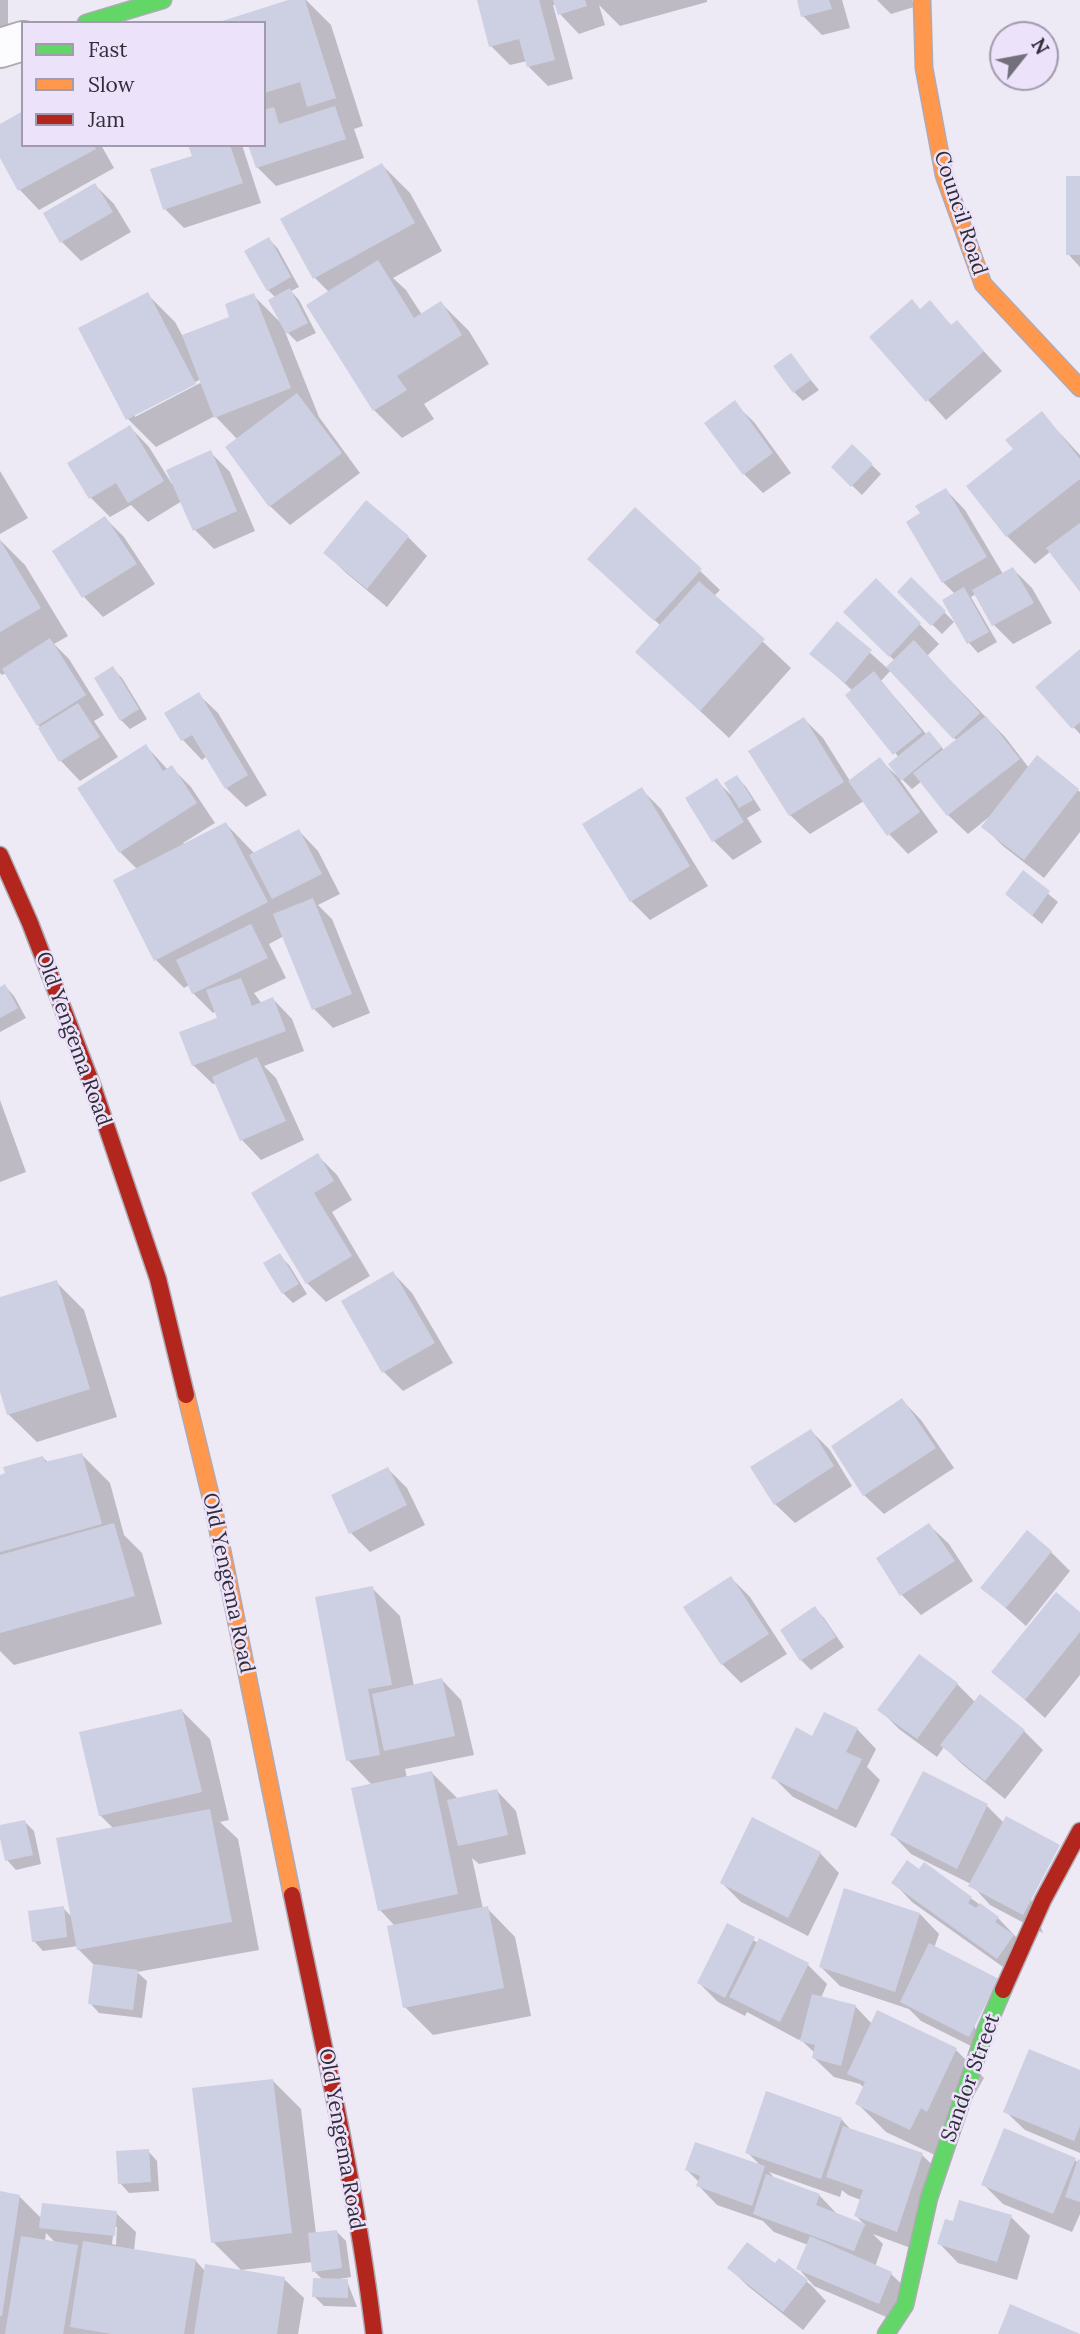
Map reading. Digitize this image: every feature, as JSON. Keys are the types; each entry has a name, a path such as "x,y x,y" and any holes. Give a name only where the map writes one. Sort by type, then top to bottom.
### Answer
{"street":[{"path":"93,21 163,0"},
{"name":"Council Road","path":"922,0 924,68 944,175 983,284 1080,388"},
{"path":"0,48 21,42"},
{"name":"Old Yengema Road","path":"0,855 30,923 93,1087 158,1279 213,1506 339,2122 374,2334"},
{"name":"Sandor Street","path":"886,2334 905,2305 929,2198 986,2029 1043,1900 1080,1831"}],"building":[{"path":"288,0 305,0 336,98 307,107 300,82 266,92 266,21 222,21"},
{"path":"477,0 539,0 555,60 527,67 519,39 489,47"},
{"path":"553,0 585,0 587,6 558,15"},
{"path":"797,0 829,0 832,9 801,17"},
{"path":"335,106 346,139 256,168 249,147 266,147 266,109 274,107 279,124"},
{"path":"21,112 21,147 96,149 18,191 0,158 0,124"},
{"path":"189,147 231,147 243,183 163,210 150,169 192,156"},
{"path":"382,163 415,223 313,279 280,219"},
{"path":"1066,176 1080,176 1080,255 1066,255"},
{"path":"95,183 113,212 60,243 43,213"},
{"path":"269,237 291,277 267,291 244,251"},
{"path":"378,260 414,318 441,301 462,335 397,376 407,390 373,411 306,305"},
{"path":"290,288 308,323 286,334 268,300"},
{"path":"148,292 196,384 126,420 78,328"},
{"path":"254,293 291,388 214,418 182,335 229,317 225,304"},
{"path":"912,299 920,309 930,300 951,325 957,320 984,351 926,402 869,337"},
{"path":"791,353 811,380 793,393 773,366"},
{"path":"297,393 342,453 269,507 225,447"},
{"path":"735,400 773,453 743,475 704,423"},
{"path":"1042,411 1080,459 1080,479 1006,537 966,486 1013,449 1005,440"},
{"path":"130,425 164,481 128,503 116,483 89,499 67,463"},
{"path":"852,444 873,464 851,487 831,467"},
{"path":"211,450 237,511 193,531 166,470"},
{"path":"946,488 987,557 942,583 906,522 920,513 915,506"},
{"path":"366,500 409,536 367,589 323,553"},
{"path":"635,507 702,569 654,621 587,559"},
{"path":"105,516 137,564 82,598 52,551"},
{"path":"1080,523 1080,592 1046,548"},
{"path":"0,540 41,608 0,632"},
{"path":"1013,567 1034,603 992,626 972,590"},
{"path":"911,577 946,611 931,626 897,592"},
{"path":"876,578 921,623 889,657 843,612"},
{"path":"699,581 765,639 700,711 635,652"},
{"path":"964,587 989,632 967,644 942,600"},
{"path":"837,621 872,650 845,683 809,654"},
{"path":"50,638 86,695 37,726 2,669"},
{"path":"914,640 980,713 953,739 886,667"},
{"path":"1080,649 1080,722 1072,729 1035,687"},
{"path":"113,666 139,709 120,721 94,678"},
{"path":"874,671 922,732 893,755 845,695"},
{"path":"199,692 248,775 225,789 192,735 181,741 164,713"},
{"path":"78,703 100,737 59,762 38,728"},
{"path":"986,716 1020,759 947,816 913,773"},
{"path":"804,717 844,782 789,816 748,751"},
{"path":"929,731 942,747 901,781 888,764"},
{"path":"146,744 163,771 172,765 197,803 119,853 77,788"},
{"path":"1037,755 1079,789 1024,860 981,827"},
{"path":"880,757 920,812 887,836 848,781"},
{"path":"737,775 753,800 739,808 724,783"},
{"path":"717,778 744,822 712,842 685,798"},
{"path":"642,787 690,866 630,902 582,824"},
{"path":"226,822 268,902 154,961 113,880"},
{"path":"299,829 322,874 272,899 249,855"},
{"path":"1023,870 1050,891 1032,916 1005,894"},
{"path":"313,898 352,994 312,1010 273,914"},
{"path":"251,924 268,958 192,994 176,960"},
{"path":"241,978 252,1006 273,997 286,1031 192,1066 179,1032 217,1018 206,990"},
{"path":"5,984 18,1008 0,1018 0,987"},
{"path":"257,1057 286,1121 240,1141 212,1077"},
{"path":"318,1153 334,1181 314,1193 352,1256 306,1284 251,1193"},
{"path":"280,1253 299,1284 282,1294 263,1263"},
{"path":"393,1271 435,1343 382,1373 341,1301"},
{"path":"57,1280 90,1389 7,1415 0,1392 0,1297"},
{"path":"902,1398 936,1448 863,1496 831,1446"},
{"path":"811,1429 834,1466 774,1505 750,1467"},
{"path":"82,1453 102,1524 0,1552 0,1475 5,1473 3,1467 43,1456 45,1462"},
{"path":"388,1467 407,1505 349,1534 331,1495"},
{"path":"114,1523 135,1596 0,1633 0,1555"},
{"path":"929,1523 955,1561 900,1596 876,1558"},
{"path":"1027,1530 1052,1551 1006,1608 980,1588"},
{"path":"731,1576 769,1634 721,1665 683,1607"},
{"path":"373,1586 392,1685 368,1689 380,1755 346,1761 315,1597"},
{"path":"1056,1592 1080,1612 1080,1632 1025,1700 991,1672"},
{"path":"815,1606 836,1637 800,1661 780,1630"},
{"path":"919,1654 958,1683 917,1739 877,1710"},
{"path":"442,1678 455,1736 384,1751 372,1694"},
{"path":"980,1694 1025,1730 985,1781 940,1745"},
{"path":"182,1709 202,1792 99,1816 79,1732"},
{"path":"824,1712 858,1728 846,1752 862,1759 837,1810 771,1778 796,1727 812,1736"},
{"path":"432,1771 458,1894 378,1911 351,1788"},
{"path":"923,1771 988,1804 957,1869 890,1835"},
{"path":"497,1789 508,1835 458,1846 447,1800"},
{"path":"210,1809 232,1922 77,1950 56,1838"},
{"path":"1006,1816 1060,1845 1023,1915 968,1886"},
{"path":"752,1817 821,1852 788,1918 720,1883"},
{"path":"25,1820 33,1855 5,1861 0,1825"},
{"path":"907,1860 919,1869 924,1862 972,1897 968,1903 976,1908 980,1903 999,1917 995,1922 1014,1935 997,1959 891,1883"},
{"path":"844,1888 920,1913 895,1992 819,1967"},
{"path":"64,1906 67,1937 32,1942 28,1911"},
{"path":"488,1906 504,1988 403,2008 387,1926"},
{"path":"727,1923 755,1937 725,1998 697,1983"},
{"path":"759,1938 809,1963 780,2022 729,1997"},
{"path":"929,1943 999,1979 969,2037 900,2002"},
{"path":"93,1964 138,1970 133,2010 88,2004"},
{"path":"812,1994 856,2005 841,2066 812,2058 815,2045 800,2041"},
{"path":"877,2010 957,2048 927,2112 921,2108 910,2130 855,2104 865,2082 847,2074"},
{"path":"1029,2049 1080,2070 1080,2126 1074,2141 1003,2112"},
{"path":"273,2079 292,2233 211,2243 192,2088"},
{"path":"766,2091 842,2118 821,2179 745,2153"},
{"path":"843,2126 923,2153 897,2232 854,2216 863,2190 826,2177"},
{"path":"1004,2128 1076,2158 1053,2214 981,2185"},
{"path":"695,2142 765,2166 752,2206 696,2186 700,2176 685,2170"},
{"path":"149,2149 151,2182 118,2184 116,2151"},
{"path":"1078,2159 1080,2160 1080,2202 1065,2197"},
{"path":"766,2174 820,2194 816,2205 865,2224 854,2251 753,2214"},
{"path":"0,2191 20,2195 2,2316 0,2316"},
{"path":"959,2200 1012,2215 997,2262 937,2244 945,2219 953,2221"},
{"path":"42,2203 117,2211 115,2236 39,2228"},
{"path":"337,2230 342,2268 312,2272 308,2233"},
{"path":"21,2236 78,2245 63,2334 5,2334"},
{"path":"810,2236 892,2272 879,2304 796,2269"},
{"path":"83,2241 196,2259 184,2334 112,2334 70,2327"},
{"path":"747,2242 775,2263 779,2258 808,2280 783,2312 727,2268"},
{"path":"205,2264 285,2277 277,2334 194,2334"},
{"path":"313,2278 348,2279 348,2298 312,2297"},
{"path":"1010,2304 1080,2334 998,2334"}],"traffic: fast":[{"path":"93,21 163,0"},
{"path":"886,2334 905,2305 929,2198 986,2029 1003,1990"}],"traffic: slow":[{"path":"922,0 924,68 944,175 983,284 1080,388"},
{"path":"186,1395 213,1506 292,1895"}],"traffic: jam":[{"path":"0,855 30,923 93,1087 158,1279 186,1395"},
{"path":"1003,1990 1043,1900 1080,1831"},
{"path":"292,1895 348,2168 374,2334"}]}
